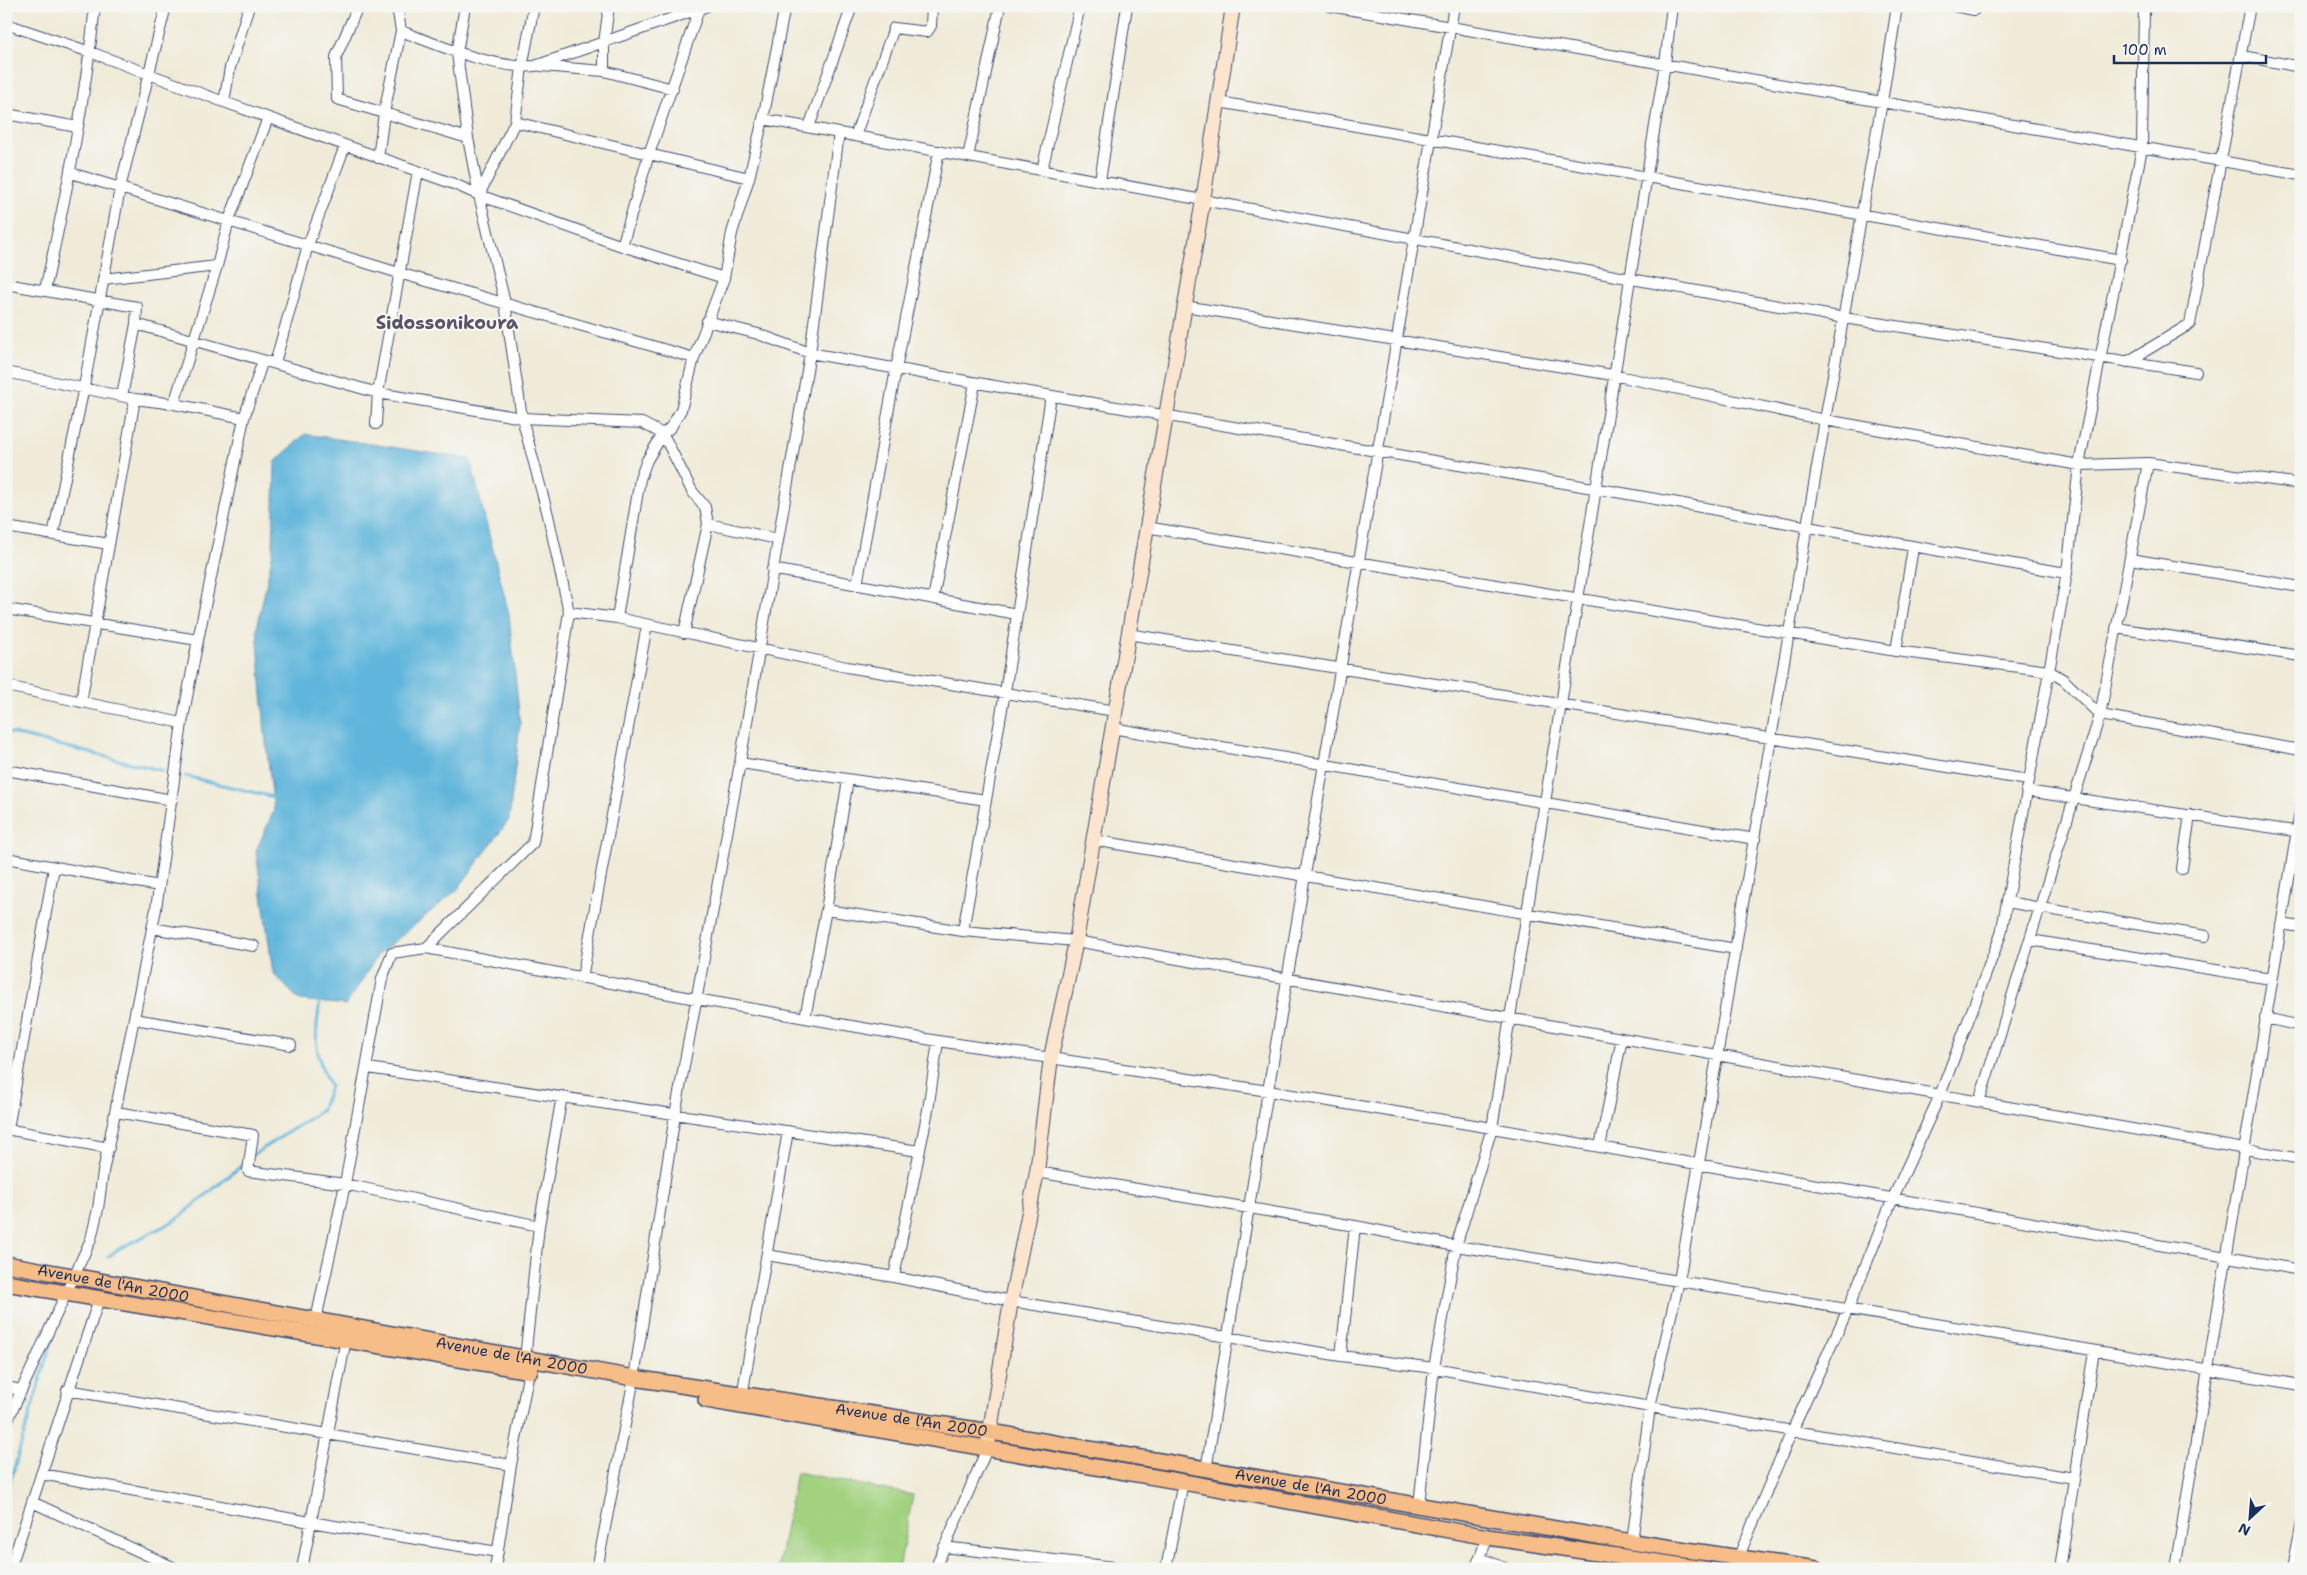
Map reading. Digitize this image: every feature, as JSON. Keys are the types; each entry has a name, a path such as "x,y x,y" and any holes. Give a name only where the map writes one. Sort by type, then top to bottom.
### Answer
{"main road":[{"name":"Avenue de l'An 2000","path":"6,1264 316,1320 527,1365"},
{"name":"Avenue de l'An 2000","path":"6,1283 64,1294 527,1365 987,1449 1488,1537 1704,1569"},
{"name":"Avenue de l'An 2000","path":"633,1383 742,1396 991,1432 1632,1542 1738,1563 1817,1569"}],"street":[{"path":"45,290 71,172 90,52 95,6"},
{"path":"53,535 84,387 98,301 120,188 166,6"},
{"path":"224,102 230,68 249,6"},
{"path":"358,6 336,57 337,99 468,138"},
{"path":"378,158 384,113 401,31 397,6"},
{"path":"426,948 533,843 569,612 548,515 522,418 505,303 478,195 468,138 457,53 465,6"},
{"path":"478,195 515,122 522,67 534,6"},
{"path":"604,71 604,43 609,6"},
{"path":"617,618 640,479 647,460 681,410 694,358 724,278 732,233 749,178 763,119 785,6"},
{"path":"809,127 852,6"},
{"path":"855,136 894,28 927,32 931,26 932,6"},
{"path":"968,156 1000,6"},
{"path":"1042,170 1080,6"},
{"path":"1100,181 1127,6"},
{"path":"935,1569 987,1449 991,1432 1011,1301 1037,1172 1051,1057 1076,941 1203,200 1233,6"},
{"path":"1330,6 2301,175"},
{"path":"1206,1470 1268,1091 1454,6"},
{"path":"1420,1506 1434,1368 1456,1246 1492,1128 1628,278 1665,64 1672,6"},
{"path":"1632,1542 1650,1407 1679,1281 1697,1164 1736,949 1897,6"},
{"path":"1954,6 1974,10 1978,6"},
{"path":"1738,1563 1792,1431 1848,1309 1893,1198 1940,1094 2001,934 2066,573 2079,465 2142,148 2144,6"},
{"path":"2127,362 2190,324 2250,6"},
{"path":"535,66 703,8"},
{"path":"622,246 649,154 703,8"},
{"path":"6,24 90,52 622,246 724,278"},
{"path":"401,31 457,53 522,67 535,66 604,71 673,89"},
{"path":"2242,56 2301,67"},
{"path":"1219,102 2121,260"},
{"path":"6,114 78,127"},
{"path":"174,404 217,266 229,220 268,118"},
{"path":"763,119 1844,318 2196,372"},
{"path":"515,122 749,178"},
{"path":"598,1569 633,1383 675,1115 740,763 810,353 839,133"},
{"path":"275,364 308,245 345,146"},
{"path":"857,585 896,369 939,151"},
{"path":"376,424 378,393 418,171"},
{"path":"71,172 308,245 694,358"},
{"path":"103,279 217,266"},
{"path":"6,284 137,307 136,324 122,396"},
{"path":"1184,306 1613,376 1825,420 2079,465 2148,463 2301,484"},
{"path":"707,321 758,334 810,353 896,369 1378,453 1594,488 1913,548 2066,573"},
{"path":"136,324 378,393 522,418 642,423 663,434 692,491 705,507 708,524 684,633"},
{"path":"6,1424 64,1294 91,1239 152,928 182,723 198,640 244,418 263,360"},
{"path":"6,372 135,399 174,404 244,418"},
{"path":"933,599 974,383"},
{"path":"963,931 1005,692 1051,396"},
{"path":"81,702 135,399"},
{"path":"1979,1102 2100,715 2148,463"},
{"path":"708,524 777,539"},
{"path":"6,527 109,544"},
{"path":"1146,528 1896,651 2049,671 2064,680 2100,715 2301,750"},
{"path":"1896,651 1913,548"},
{"path":"2130,559 2301,587"},
{"path":"772,569 1017,614"},
{"path":"6,609 198,640"},
{"path":"569,612 617,618 847,667 1115,710"},
{"path":"582,978 647,624"},
{"path":"2116,628 2301,656"},
{"path":"1128,634 2028,780"},
{"path":"6,686 182,723"},
{"path":"1112,728 1754,839"},
{"path":"740,763 986,800"},
{"path":"6,770 172,800"},
{"path":"805,1018 848,780"},
{"path":"2026,791 2299,831"},
{"path":"2175,1569 2271,979 2299,831 2301,806"},
{"path":"2182,869 2190,816"},
{"path":"1093,840 1736,949"},
{"path":"6,858 159,886"},
{"path":"54,867 7,1129 109,1148"},
{"path":"2007,902 2206,936"},
{"path":"826,910 963,931 1076,941 2301,1159"},
{"path":"2281,924 2301,928"},
{"path":"152,928 254,946"},
{"path":"2030,940 2271,979"},
{"path":"316,1320 368,1068 382,979 392,953 426,948 696,999 938,1041 1268,1091 1492,1128 2226,1255 2301,1270"},
{"path":"2265,1018 2301,1026"},
{"path":"134,1019 291,1046"},
{"path":"1600,1148 1622,1038"},
{"path":"894,1277 928,1110 938,1041"},
{"path":"368,1068 919,1151"},
{"path":"495,1569 527,1365 539,1226 562,1096"},
{"path":"116,1112 253,1135 248,1171 345,1184 539,1226"},
{"path":"742,1396 788,1131"},
{"path":"1037,1172 1355,1226 1456,1246 1679,1281 2301,1385"},
{"path":"1341,1356 1355,1226"},
{"path":"767,1255 894,1277 1011,1301 1341,1356 1434,1368 1650,1407 2074,1478"},
{"path":"10,1569 67,1390 99,1299"},
{"path":"302,1569 346,1338"},
{"path":"2060,1569 2094,1350"},
{"path":"6,1388 21,1390"},
{"path":"67,1390 511,1465"},
{"path":"41,1474 310,1522 498,1552"},
{"path":"1166,1569 1183,1482"},
{"path":"32,1502 177,1569"},
{"path":"2292,1569 2301,1523"},
{"path":"1475,1569 1488,1537"},
{"path":"944,1547 1131,1569"},
{"path":"1480,1558 1507,1569"}],"green space":[{"path":"796,1472 913,1495 899,1569 778,1569"}],"water":[{"path":"305,434 470,459 509,614 520,724 509,820 457,890 378,955 346,1005 299,1000 273,973 256,851 274,810 265,734 257,628 273,552 275,462"}],"waterway":[{"path":"6,732 163,771"},
{"path":"185,776 273,797"},
{"path":"253,1155 321,1111 330,1087 318,1055 316,1036 320,1002"},
{"path":"108,1257 117,1250 176,1220 247,1161"},
{"path":"6,1496 55,1329"}],"district":[{"name":"Sidossonikoura","path":"447,323"}]}
